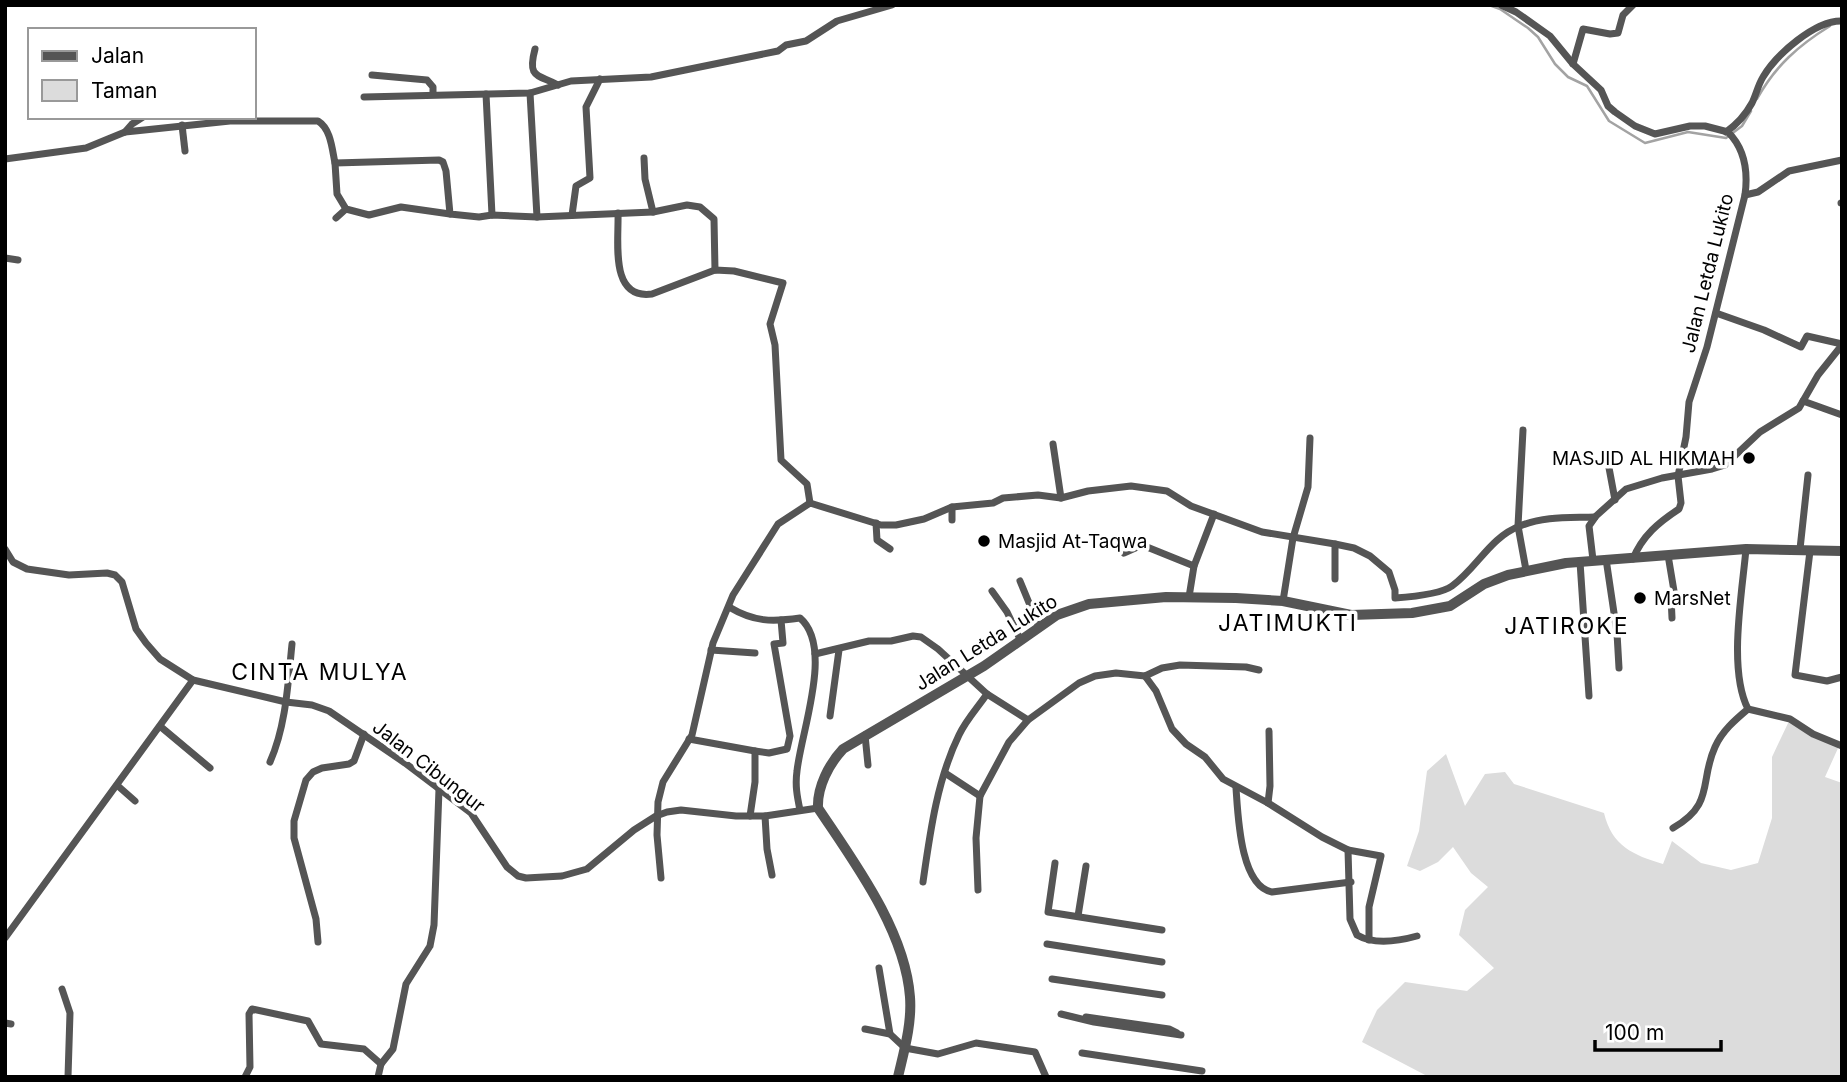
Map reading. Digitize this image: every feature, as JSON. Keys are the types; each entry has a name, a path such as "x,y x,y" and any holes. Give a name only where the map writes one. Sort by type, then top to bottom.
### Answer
{"street":[{"path":"364,97 433,93 530,93 590,79 651,77 778,51 786,45 806,41 837,21 892,5"},
{"path":"1501,5 1516,12 1550,36 1573,64 1601,90 1608,106 1615,112 1642,130 1661,134 1690,126 1704,126 1729,134 1751,105 1763,77 1771,67 1795,43 1817,27 1838,21"},
{"path":"1573,64 1583,29 1618,33 1623,15 1633,5"},
{"path":"535,49 534,72 539,78 558,85"},
{"path":"372,75 427,80 433,93"},
{"path":"572,215 576,186 590,178 586,107 600,79"},
{"path":"530,93 537,217"},
{"path":"485,94 492,215"},
{"path":"125,132 140,119"},
{"path":"5,159 86,148 125,132 182,125 230,121 318,121 328,132 335,163 337,194 346,209 369,215 401,207 479,217 537,217 653,212 687,205 700,207 714,219 715,270"},
{"path":"182,125 185,151"},
{"name":"Jalan Letda Lukito","path":"1633,559 1644,538 1679,509 1681,503 1678,476 1686,437 1689,401 1716,313 1745,195 1747,177 1742,154 1729,134"},
{"path":"644,158 645,179 653,212"},
{"path":"335,163 439,160 445,165 450,214"},
{"path":"1745,195 1758,192 1783,173 1842,160"},
{"path":"336,218 346,209"},
{"path":"618,213 620,278 629,290 642,295 652,294 715,270 734,271 783,283 770,324 775,345 781,460 807,484 810,503"},
{"path":"5,258 18,260"},
{"path":"1593,559 1589,526 1595,517 1626,489 1712,470 1725,464 1735,457 1748,441 1776,421 1789,416 1803,401 1818,375 1842,345 1807,336 1801,347 1716,313"},
{"path":"1803,401 1842,415"},
{"path":"1523,429 1518,526 1526,570"},
{"path":"1283,601 1293,538 1308,487 1310,438"},
{"path":"1053,444 1060,498"},
{"path":"1607,457 1615,500"},
{"path":"1808,475 1795,675 1827,681 1842,677"},
{"path":"810,503 876,523 895,525 912,522 952,507 993,503 1003,498 1060,498 1088,491 1131,486 1167,491 1191,506 1262,532 1354,548 1370,556 1390,572 1397,613"},
{"path":"661,878 656,816 663,782 692,735 712,650 733,595 778,524 810,503"},
{"path":"952,507 952,520"},
{"path":"1189,597 1194,566 1214,514"},
{"path":"1395,598 1439,591 1452,586 1494,542 1518,526 1550,518 1595,517"},
{"path":"876,523 877,540 890,550"},
{"path":"1335,544 1335,579"},
{"path":"1124,553 1142,545 1194,566"},
{"path":"5,549 13,562 27,569 69,575 115,575 122,582 136,628 146,643 160,659 193,681 5,938"},
{"path":"1746,549 1738,664 1741,696 1748,709 1790,719 1813,734 1842,747"},
{"name":"Jalan Letda Lukito","path":"818,808 817,799 831,761 843,749 967,677 1057,615 1089,604 1189,597 1283,601 1351,615 1428,611 1450,606 1484,584 1526,570 1593,559 1633,559 1746,549 1842,551"},
{"path":"1668,555 1675,597 1671,597 1672,618"},
{"path":"1606,559 1618,633 1619,668"},
{"path":"1580,562 1589,696"},
{"path":"1020,581 1039,627"},
{"path":"992,591 1007,612 1021,641"},
{"path":"729,607 754,619 800,618 809,625 815,654 815,683 797,772 796,789 800,810"},
{"path":"689,739 769,753 787,749 790,736 774,644 783,643 781,620"},
{"path":"815,654 869,641 921,637 987,694 1028,720"},
{"path":"270,762 276,749 286,702 292,643"},
{"path":"712,650 755,653"},
{"path":"830,716 839,650"},
{"path":"978,890 976,838 980,796 1009,742 1028,720 1095,676 1116,673 1145,676 1162,668 1180,665 1246,667 1259,670"},
{"path":"1145,676 1156,691 1172,729 1186,744 1205,757 1223,779 1348,850 1381,856 1369,907 1369,940"},
{"name":"Jalan Cibungur","path":"193,681 320,707 364,734 471,813 507,867 518,876 526,878 575,875 587,869 634,830 656,816 681,810 765,816 818,808"},
{"path":"923,882 928,845 945,773 960,733 987,694"},
{"path":"1673,828 1694,814 1705,791 1714,747 1721,734 1748,709"},
{"path":"161,727 210,768"},
{"path":"1268,803 1269,731"},
{"path":"318,942 317,919 294,838 294,821 306,780 321,768 354,761 364,734"},
{"path":"865,734 868,765"},
{"path":"750,816 755,782 755,751"},
{"path":"945,773 980,796"},
{"path":"118,786 135,801"},
{"path":"1236,788 1246,861 1255,882 1262,889 1272,892 1351,882"},
{"path":"378,1077 381,1064 393,1049 406,984 430,946 434,925 439,789"},
{"path":"818,808 876,898 904,966 910,996 910,1021 898,1077"},
{"path":"765,816 772,875"},
{"path":"1348,850 1351,882 1349,908 1352,928 1357,935 1369,940 1403,941 1418,936"},
{"path":"1055,863 1048,912 1162,930"},
{"path":"1078,916 1086,866"},
{"path":"1047,944 1162,962"},
{"path":"879,968 890,1034"},
{"path":"1052,979 1163,995"},
{"path":"62,989 70,1013 68,1077"},
{"path":"245,1077 250,1067 249,1014 252,1009 308,1021 321,1044 364,1049 381,1064"},
{"path":"1061,1013 1094,1022 1181,1035 1169,1029 1095,1017 1078,1017"},
{"path":"865,1030 890,1034 905,1048 938,1054 976,1043 1035,1052 1046,1077"},
{"path":"1082,1053 1202,1071"}],"green space":[{"path":"1790,719 1839,746 1825,777 1842,783 1842,1077 1429,1077 1362,1042 1377,1010 1405,982 1467,991 1494,968 1459,935 1465,910 1488,887 1471,873 1453,847 1438,862 1420,871 1407,866 1419,831 1427,771 1446,754 1465,806 1485,774 1505,772 1514,784 1604,813 1612,834 1618,841 1642,857 1663,864 1672,841 1701,863 1731,870 1758,863 1772,818 1772,757"}],"waterway":[{"path":"1489,5 1500,9 1528,28 1568,77 1587,86 1609,121 1645,143 1688,132 1726,138 1742,126 1751,111"},
{"path":"1757,99 1789,57 1830,26"}],"place":[{"name":"MASJID AL HIKMAH","path":"1749,458"},
{"name":"Masjid At-Taqwa","path":"984,541"},
{"name":"MarsNet","path":"1640,598"}],"district":[{"name":"JATIMUKTI","path":"1288,623"},
{"name":"JATIROKE","path":"1567,626"},
{"name":"CINTA MULYA","path":"320,672"}]}
